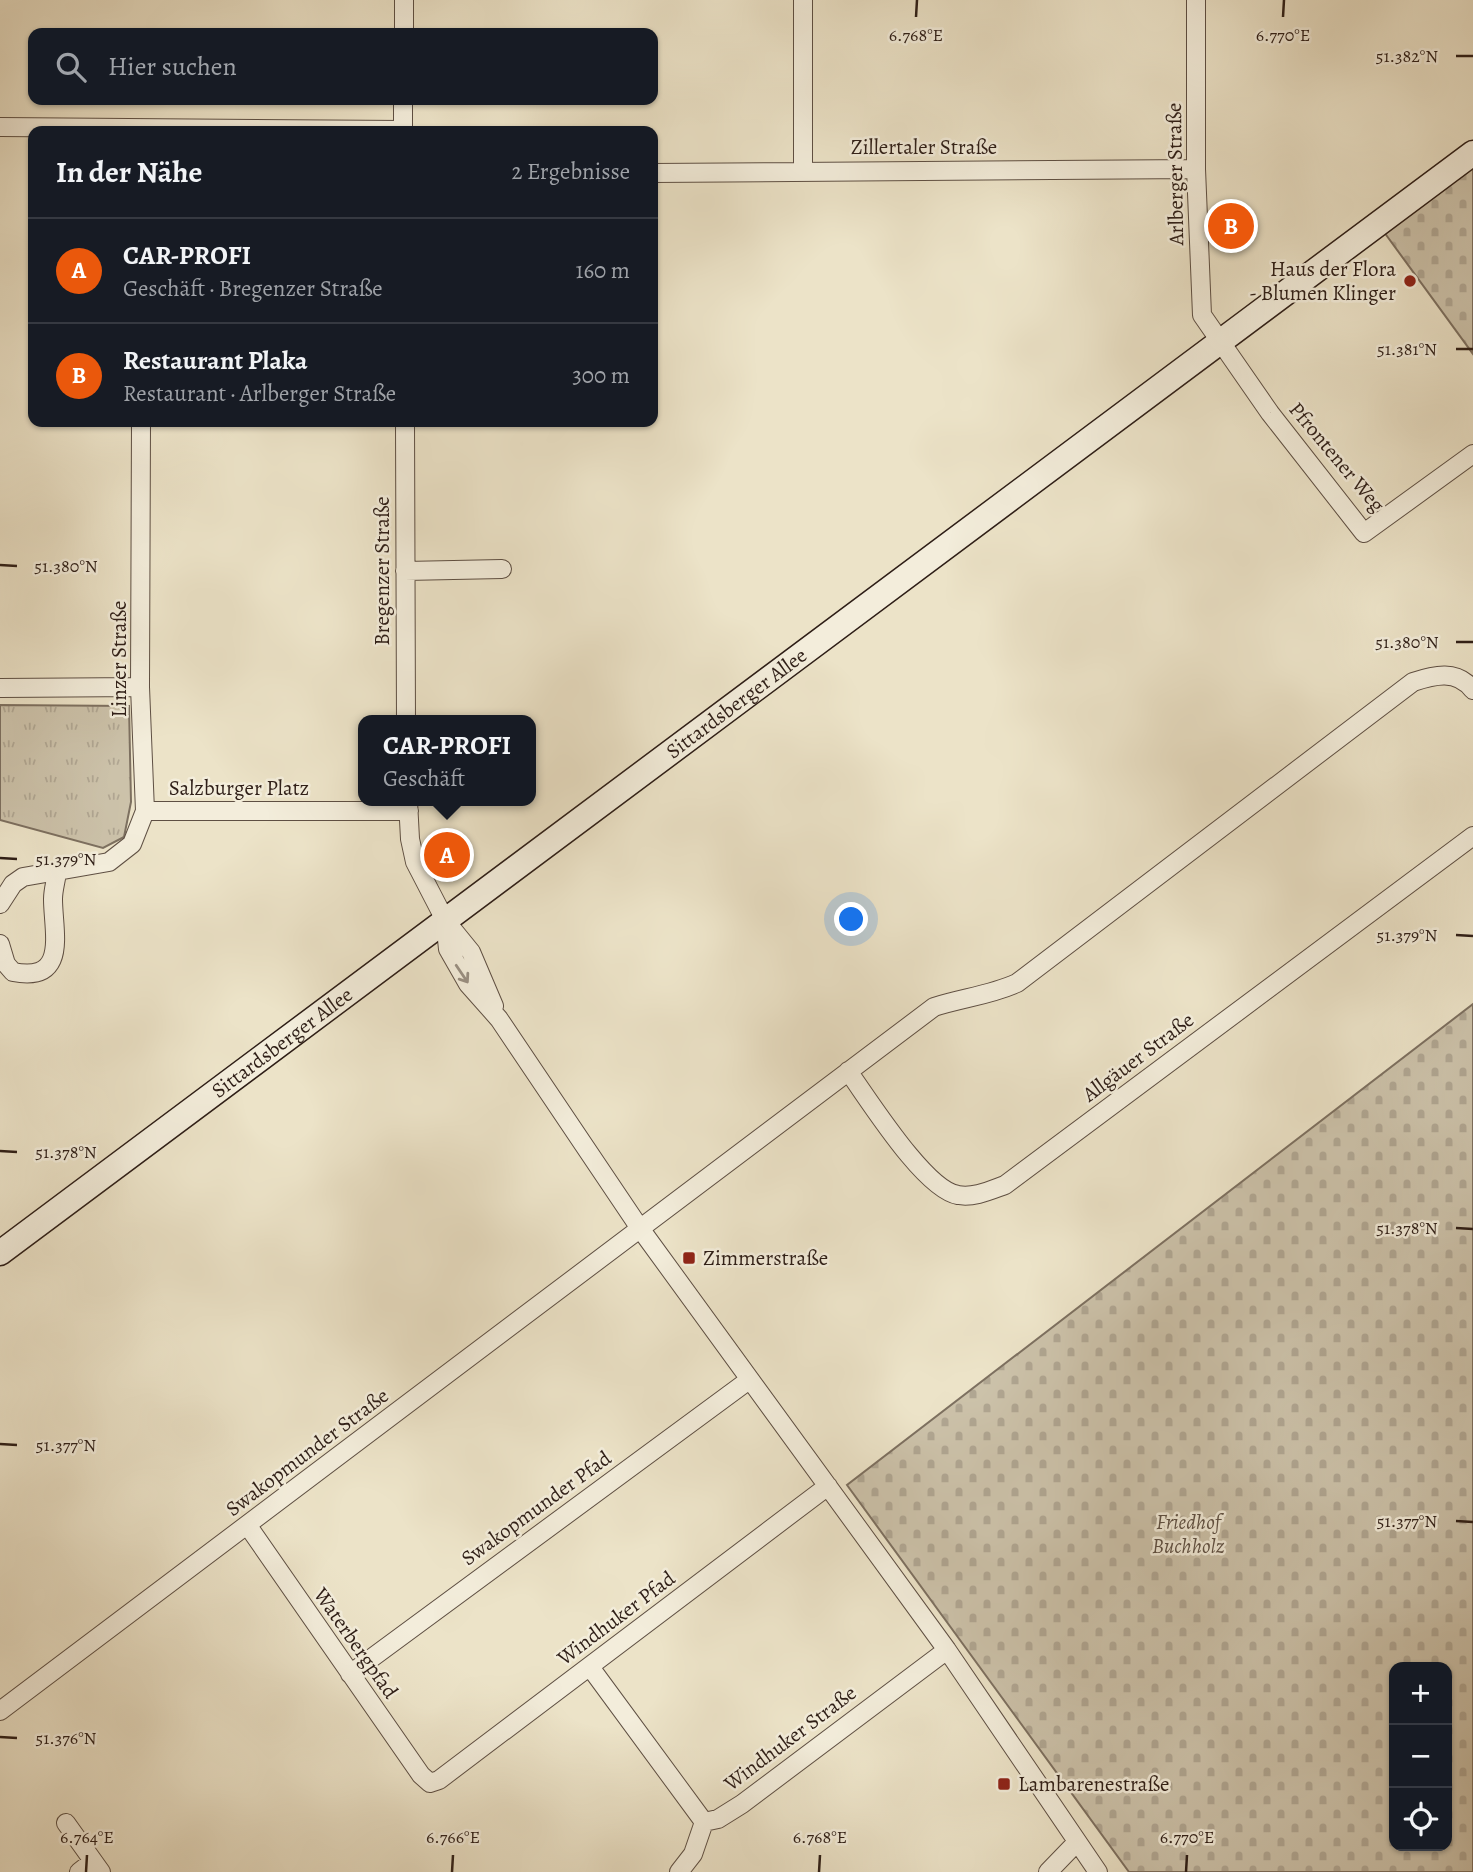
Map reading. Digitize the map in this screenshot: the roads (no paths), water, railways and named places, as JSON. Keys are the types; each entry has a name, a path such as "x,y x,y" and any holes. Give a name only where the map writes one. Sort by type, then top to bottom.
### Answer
{"main road":[{"name":"Sittardsberger Allee","path":"0,1253 1473,153"}],"street":[{"path":"404,0 404,28"},
{"path":"803,0 803,170"},
{"name":"Arlberger Straße","path":"1196,0 1196,169 1202,315 1218,342"},
{"path":"403,105 403,126"},
{"path":"0,127 28,128"},
{"name":"Zillertaler Straße","path":"658,173 1196,169"},
{"name":"Pfrontener Weg","path":"1218,342 1364,533 1473,454"},
{"name":"Linzer Straße","path":"141,427 140,687 145,811"},
{"name":"Bregenzer Straße","path":"405,427 406,715"},
{"path":"405,571 502,569"},
{"path":"639,1227 934,1007 961,998 993,993 1017,983 1413,682 1432,675 1452,675 1473,690"},
{"path":"0,688 140,687"},
{"path":"408,806 415,863 445,920 448,948 454,962 499,1019 639,1227 947,1650 1098,1872"},
{"name":"Salzburger Platz","path":"0,904 13,884 23,877 109,862 132,844 145,811 408,806"},
{"name":"Allgäuer Straße","path":"848,1071 920,1169 939,1189 959,1196 981,1194 1005,1185 1473,836"},
{"path":"0,944 6,964 13,972 35,973 52,961 56,951 53,897 57,872"},
{"name":"Swakopmunder Straße","path":"0,1710 248,1527 639,1227"},
{"name":"Swakopmunder Pfad","path":"351,1674 749,1380"},
{"name":"Windhuker Pfad","path":"430,1783 439,1780 828,1486"},
{"name":"Waterbergpfad","path":"248,1527 421,1775 430,1783"},
{"name":"Windhuker Straße","path":"704,1822 718,1819 742,1804 947,1650"},
{"path":"590,1667 704,1822 693,1854 679,1872"},
{"path":"66,1823 97,1867 79,1872"},
{"path":"1048,1872 1077,1842"}],"place":[{"name":"Restaurant Plaka","path":"1231,226"},
{"name":"Haus der Flora - Blumen Klinger","path":"1410,281"},
{"name":"CAR-PROFI","path":"447,855"},
{"name":"Zimmerstraße","path":"689,1258"},
{"name":"Lambarenestraße","path":"1004,1784"}],"park label":[{"name":"Friedhof Buchholz","path":"1188,1534"}]}
